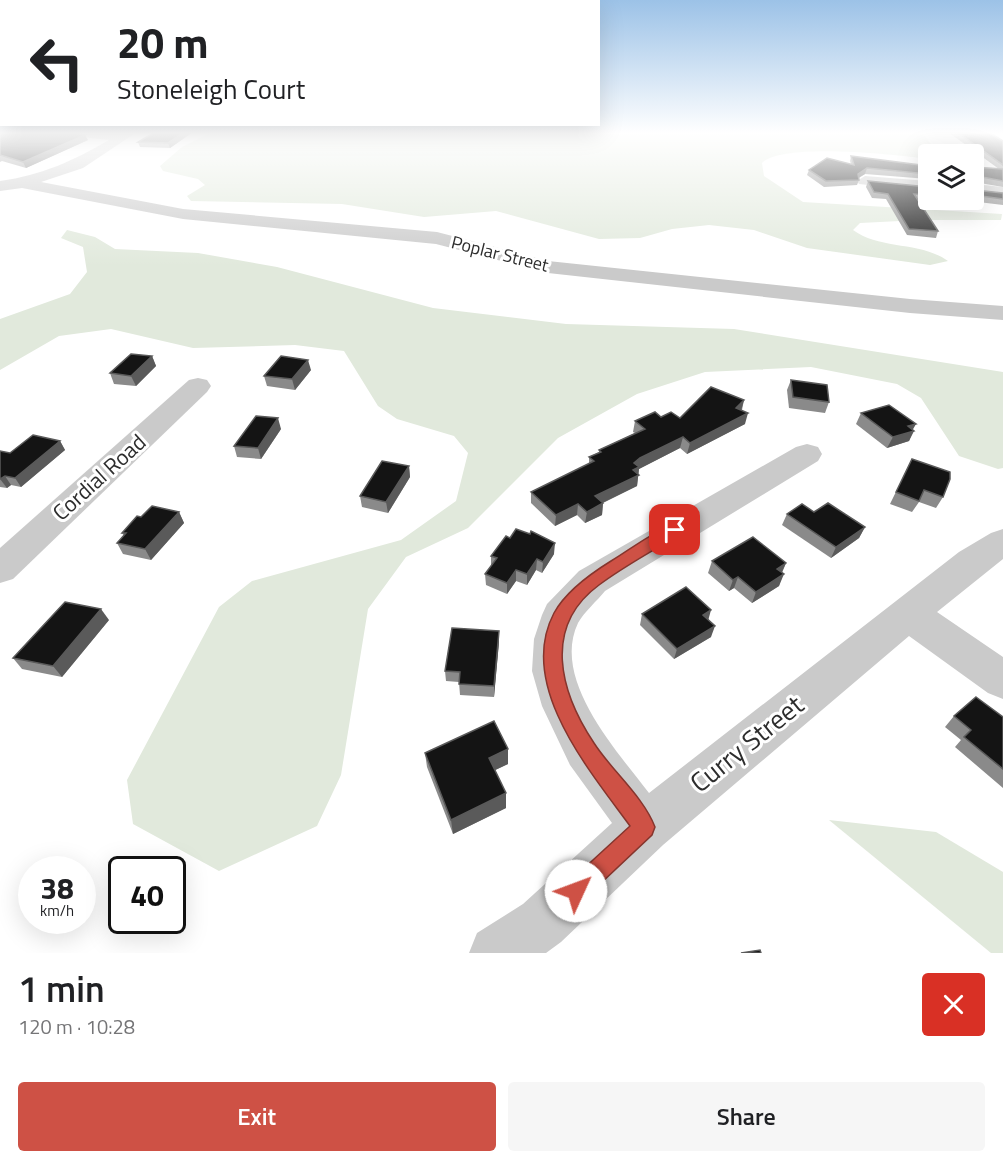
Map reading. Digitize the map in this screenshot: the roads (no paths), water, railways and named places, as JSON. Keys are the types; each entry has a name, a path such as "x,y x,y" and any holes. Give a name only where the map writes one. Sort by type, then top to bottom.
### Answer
{"street":[{"path":"22,183 42,176"},
{"path":"865,181 918,185"},
{"name":"Poplar Street","path":"0,186 22,183 183,214 437,238 548,267 910,306 1003,313"},
{"path":"984,190 1003,192"},
{"name":"Cordial Road","path":"0,569 198,386"},
{"path":"645,827 586,749 564,706 553,671 554,639 561,615 591,581 807,454"},
{"name":"Curry Street","path":"497,953 542,922 645,827 972,562 1003,542"},
{"path":"909,614 1003,680"}]}
